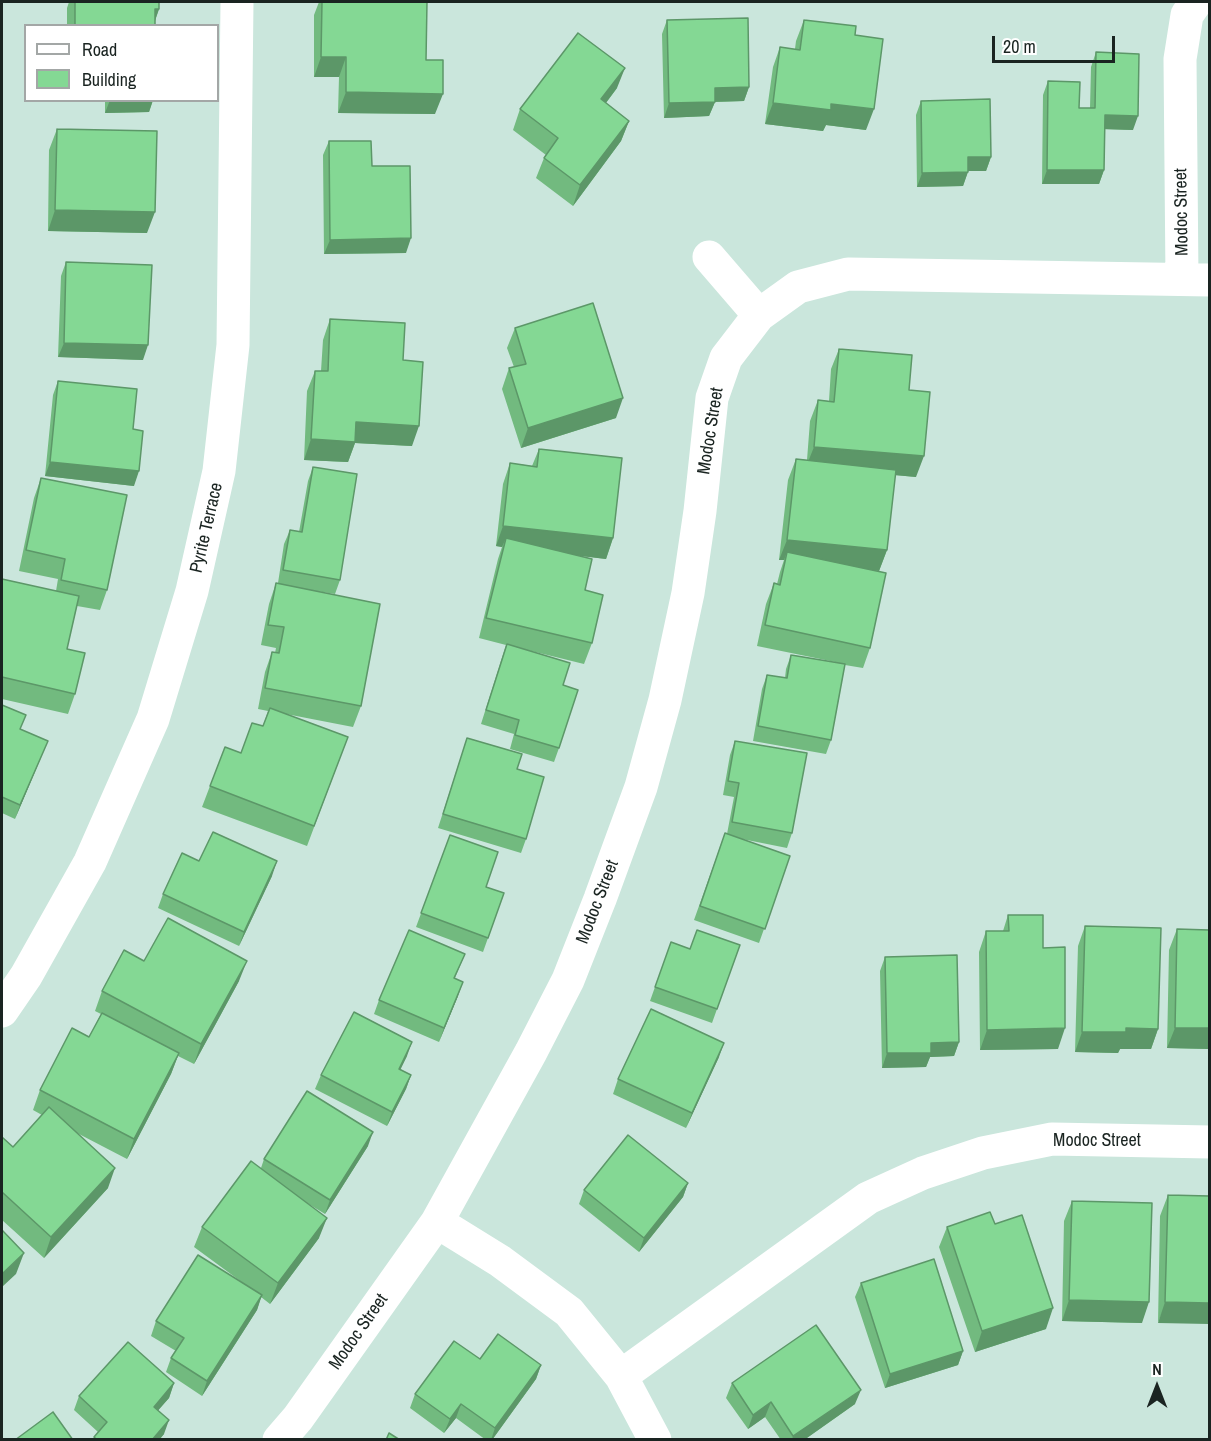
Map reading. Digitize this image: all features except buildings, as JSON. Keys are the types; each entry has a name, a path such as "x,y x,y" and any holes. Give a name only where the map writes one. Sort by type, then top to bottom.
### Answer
{"street":[{"name":"Pyrite Terrace","path":"2,1011 26,976 90,862 153,719 192,591 219,471 233,345 237,2"},
{"name":"Modoc Street","path":"279,1440 298,1418 438,1222 568,980 641,787 665,700 687,593 700,511 712,398 726,358 759,315 798,287 848,274 1196,280 1180,59 1187,15 1196,2"},
{"path":"709,257 759,315"},
{"name":"Modoc Street","path":"621,1376 868,1198 923,1173 983,1153 1052,1139 1209,1142"},
{"path":"438,1222 500,1261 569,1312 621,1376 655,1440"}]}
